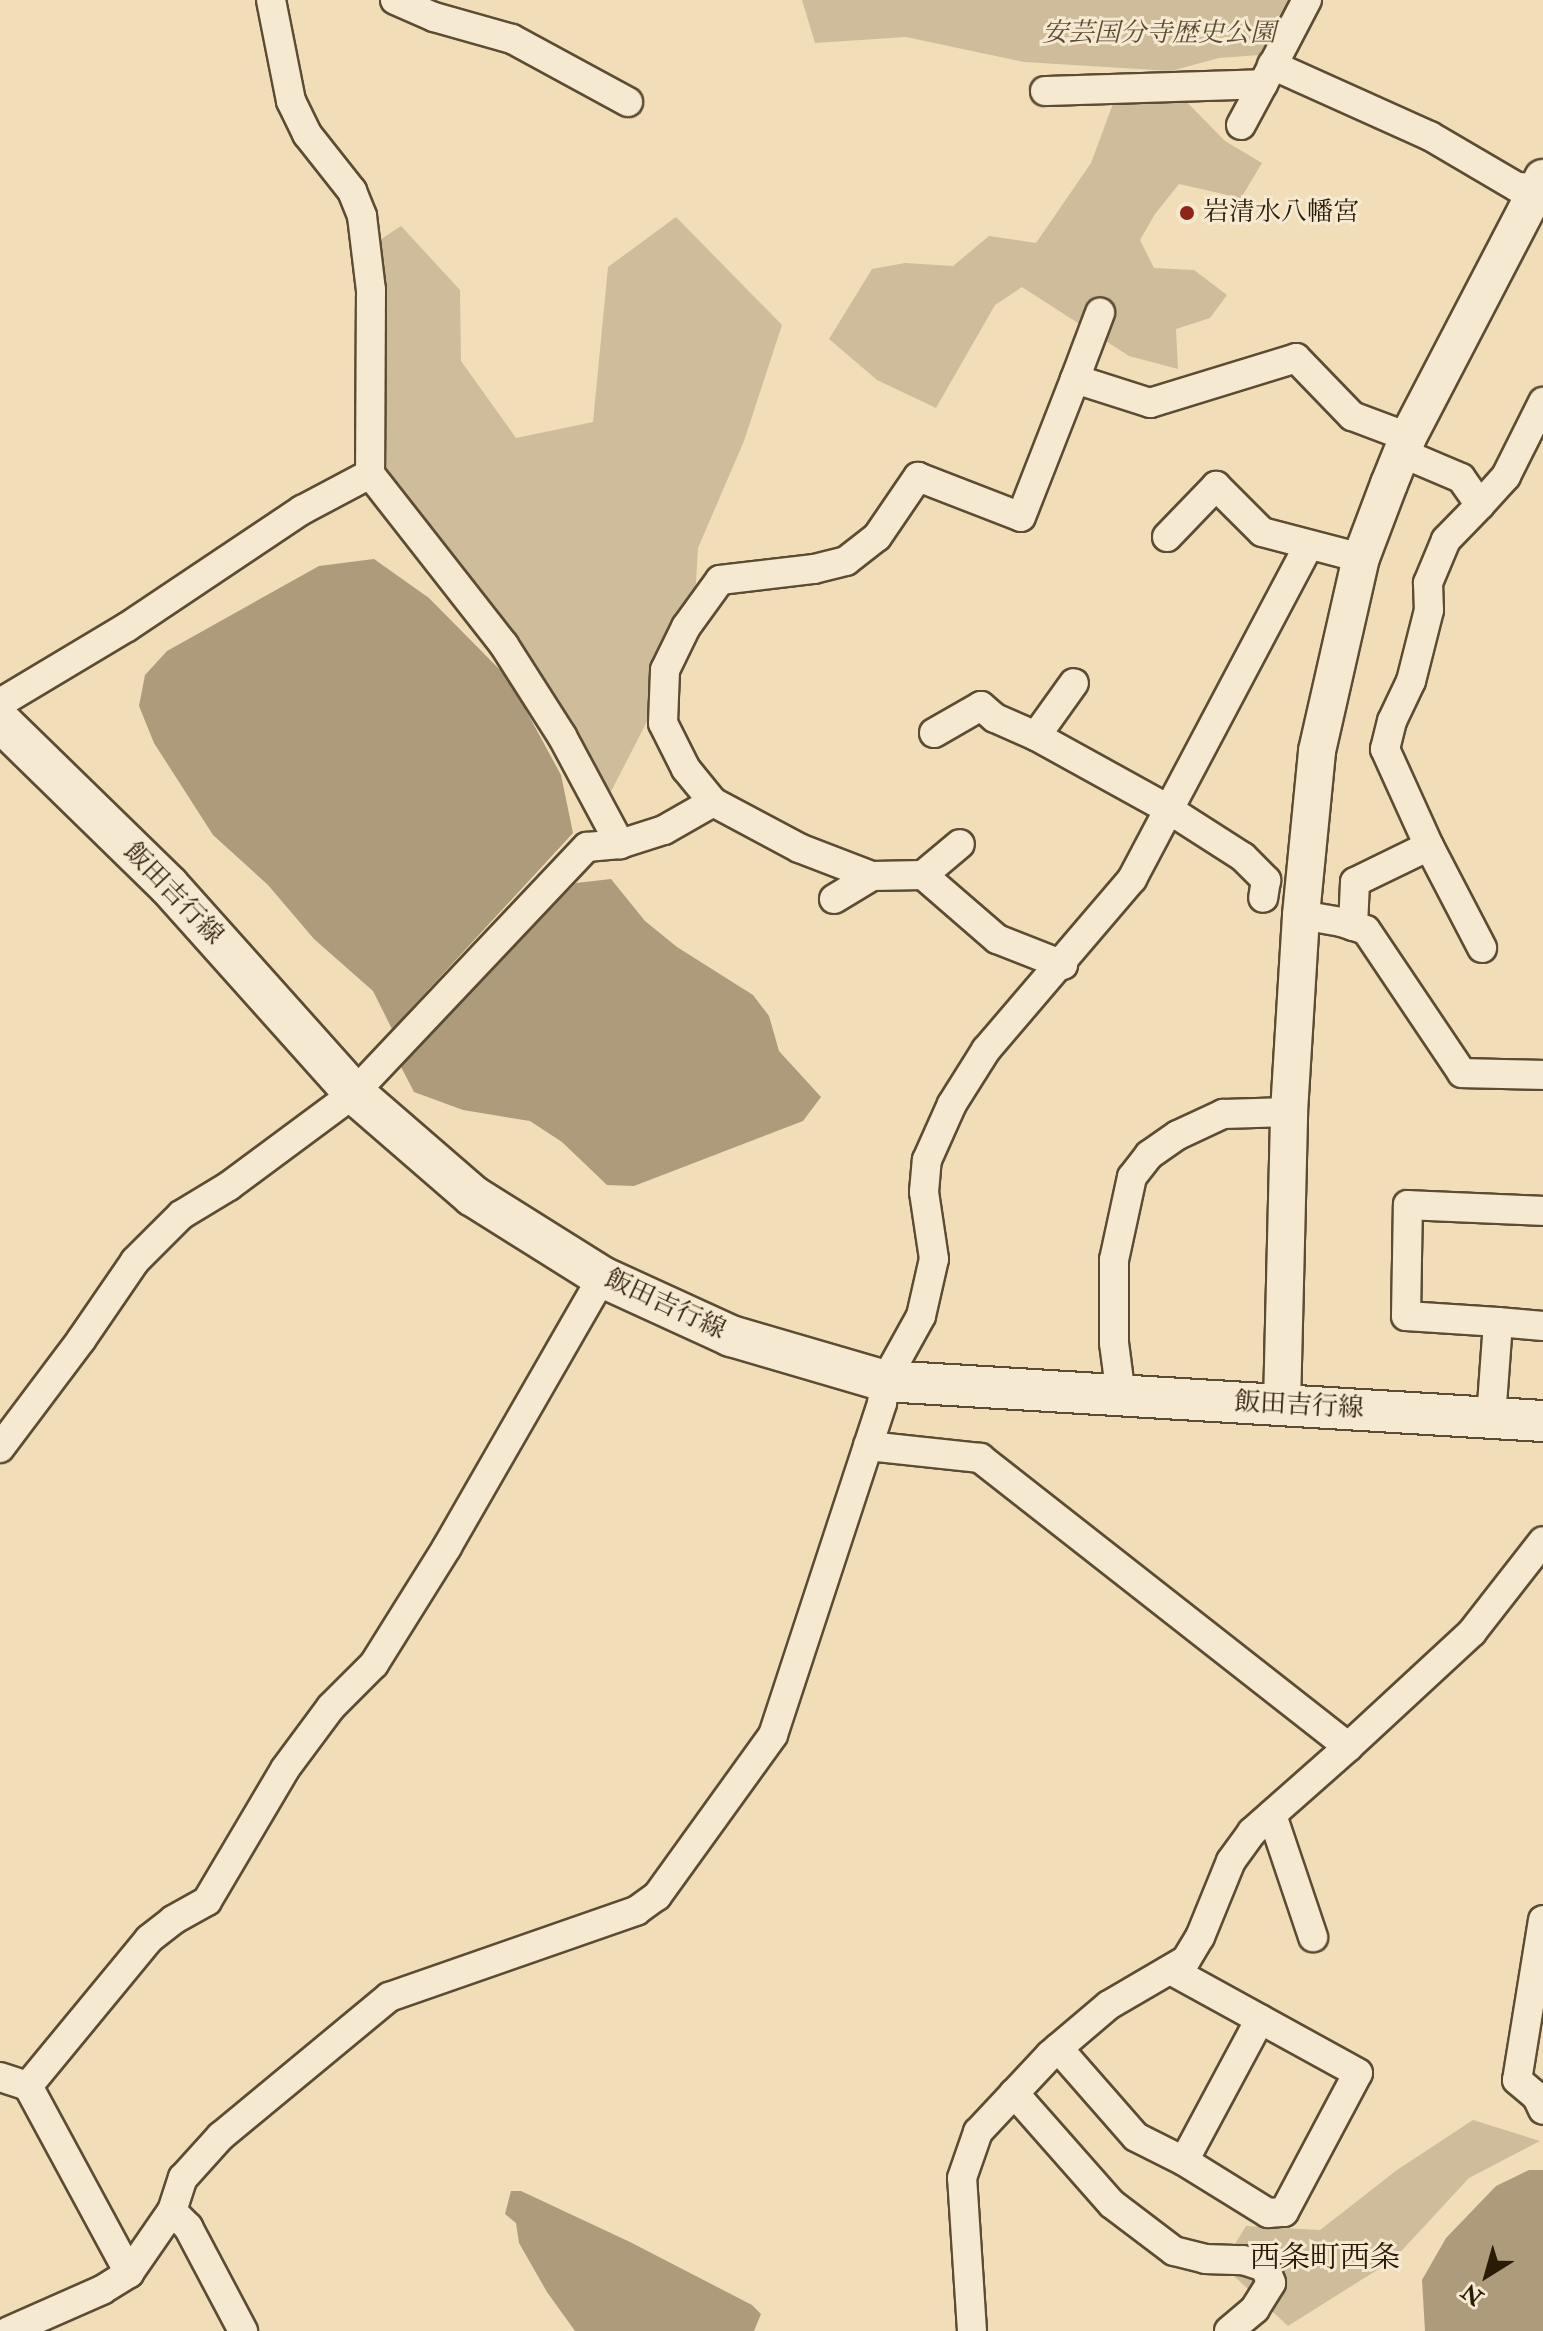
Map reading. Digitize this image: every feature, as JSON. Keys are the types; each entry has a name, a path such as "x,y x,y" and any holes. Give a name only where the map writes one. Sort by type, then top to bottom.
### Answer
{"main road":[{"name":"飯田吉行線","path":"0,721 169,886 354,1093 473,1196 602,1277 731,1336 885,1381 1543,1421"}],"street":[{"path":"271,0 291,101 307,134 352,191 362,216 371,290 370,474 504,645 562,736 620,844"},
{"path":"395,0 434,17 512,39 628,102"},
{"path":"1241,125 1307,0"},
{"path":"1045,91 1268,74 1430,136 1517,187 1540,183"},
{"path":"1282,1405 1289,1112 1301,915 1317,751 1361,558 1405,445 1540,183"},
{"path":"960,844 923,875 872,876 799,848 713,802 686,769 663,723 665,670 686,627 720,580 814,569 846,561 877,537 918,477 1021,517 1100,313"},
{"path":"1075,379 1150,403 1296,358 1352,416 1461,478 1480,505"},
{"path":"1482,948 1429,846 1385,749 1392,721 1411,681 1429,610 1428,583 1446,540 1506,476 1543,402"},
{"path":"0,703 127,627 302,510 370,474"},
{"path":"1167,537 1216,486 1262,532 1308,547 1334,548 1361,558"},
{"path":"9,2331 102,2290 129,2273 172,2211 183,2178 221,2136 389,1997 636,1911 657,1896 773,1735 868,1446 885,1381 921,1316 934,1259 924,1192 927,1160 952,1104 986,1050 1063,965 1132,879 1308,547"},
{"path":"1036,736 1074,683"},
{"path":"934,733 981,706 995,718 1036,736 1168,809 1243,857 1266,880 1263,898"},
{"path":"0,1448 81,1340 135,1261 181,1215 229,1186 354,1093 587,847 620,844 664,830 713,802"},
{"path":"1353,926 1355,882 1429,846"},
{"path":"923,875 997,939 1063,965"},
{"path":"834,899 872,876"},
{"path":"1301,915 1366,930 1462,1073 1543,1075"},
{"path":"1121,1396 1114,1343 1114,1260 1132,1177 1149,1155 1168,1141 1223,1114 1289,1112"},
{"path":"1543,1211 1408,1205 1406,1316 1543,1326"},
{"path":"28,2086 149,1939 173,1920 207,1901 285,1769 331,1707 374,1664 447,1547 602,1277"},
{"path":"1491,1418 1498,1322"},
{"path":"868,1446 980,1458 1348,1747"},
{"path":"972,2331 962,2178 978,2132 1058,2048 1109,2005 1186,1960 1200,1937 1231,1861 1252,1832 1472,1632 1543,1541"},
{"path":"1272,1815 1313,1937"},
{"path":"1543,1920 1517,2080 1537,2097 1543,2110"},
{"path":"1058,2048 1136,2137 1184,2161 1268,2213 1284,2212 1358,2073 1171,1970"},
{"path":"1184,2161 1260,2019"},
{"path":"0,2077 28,2086 129,2273"},
{"path":"1014,2093 1112,2204 1174,2251 1205,2259 1243,2260 1265,2267 1271,2283 1255,2309 1229,2331"},
{"path":"172,2211 188,2227 243,2331"}],"green space":[{"name":"安芸国分寺歴史公園","path":"802,0 1292,0 1259,55 1219,58 1171,71 1024,62 906,37 815,43"},
{"path":"1121,82 1170,85 1225,141 1262,163 1241,198 1179,184 1155,214 1140,240 1154,268 1194,270 1227,295 1210,318 1176,329 1178,369 1129,356 1022,287 995,305 936,408 877,380 829,339 872,269 905,263 953,266 989,236 1036,243 1091,163"},
{"path":"676,217 782,325 744,441 698,548 693,632 601,811 370,474 366,249 401,226 460,290 461,361 516,438 593,422 608,267"},
{"path":"1473,2120 1540,2141 1469,2178 1393,2260 1288,2326 1222,2265 1246,2226 1320,2230 1397,2170"}],"shaded area":[{"path":"374,559 429,598 509,679 561,775 573,833 392,1029 373,991 314,939 268,885 213,835 154,743 139,706 145,675 167,651 319,566"},
{"path":"611,879 645,921 677,947 753,995 769,1016 779,1051 821,1097 803,1121 634,1186 607,1185 562,1142 530,1121 463,1110 414,1092 399,1063 576,883"},
{"path":"1529,2170 1543,2170 1543,2331 1425,2331 1422,2280 1446,2238 1496,2186"},
{"path":"511,2191 521,2191 630,2242 752,2305 761,2314 754,2331 575,2331 547,2292 519,2243 516,2223 505,2214"}],"place":[{"name":"岩清水八幡宮","path":"1187,213"}],"district":[{"name":"西条町西条","path":"1325,2258"}]}
